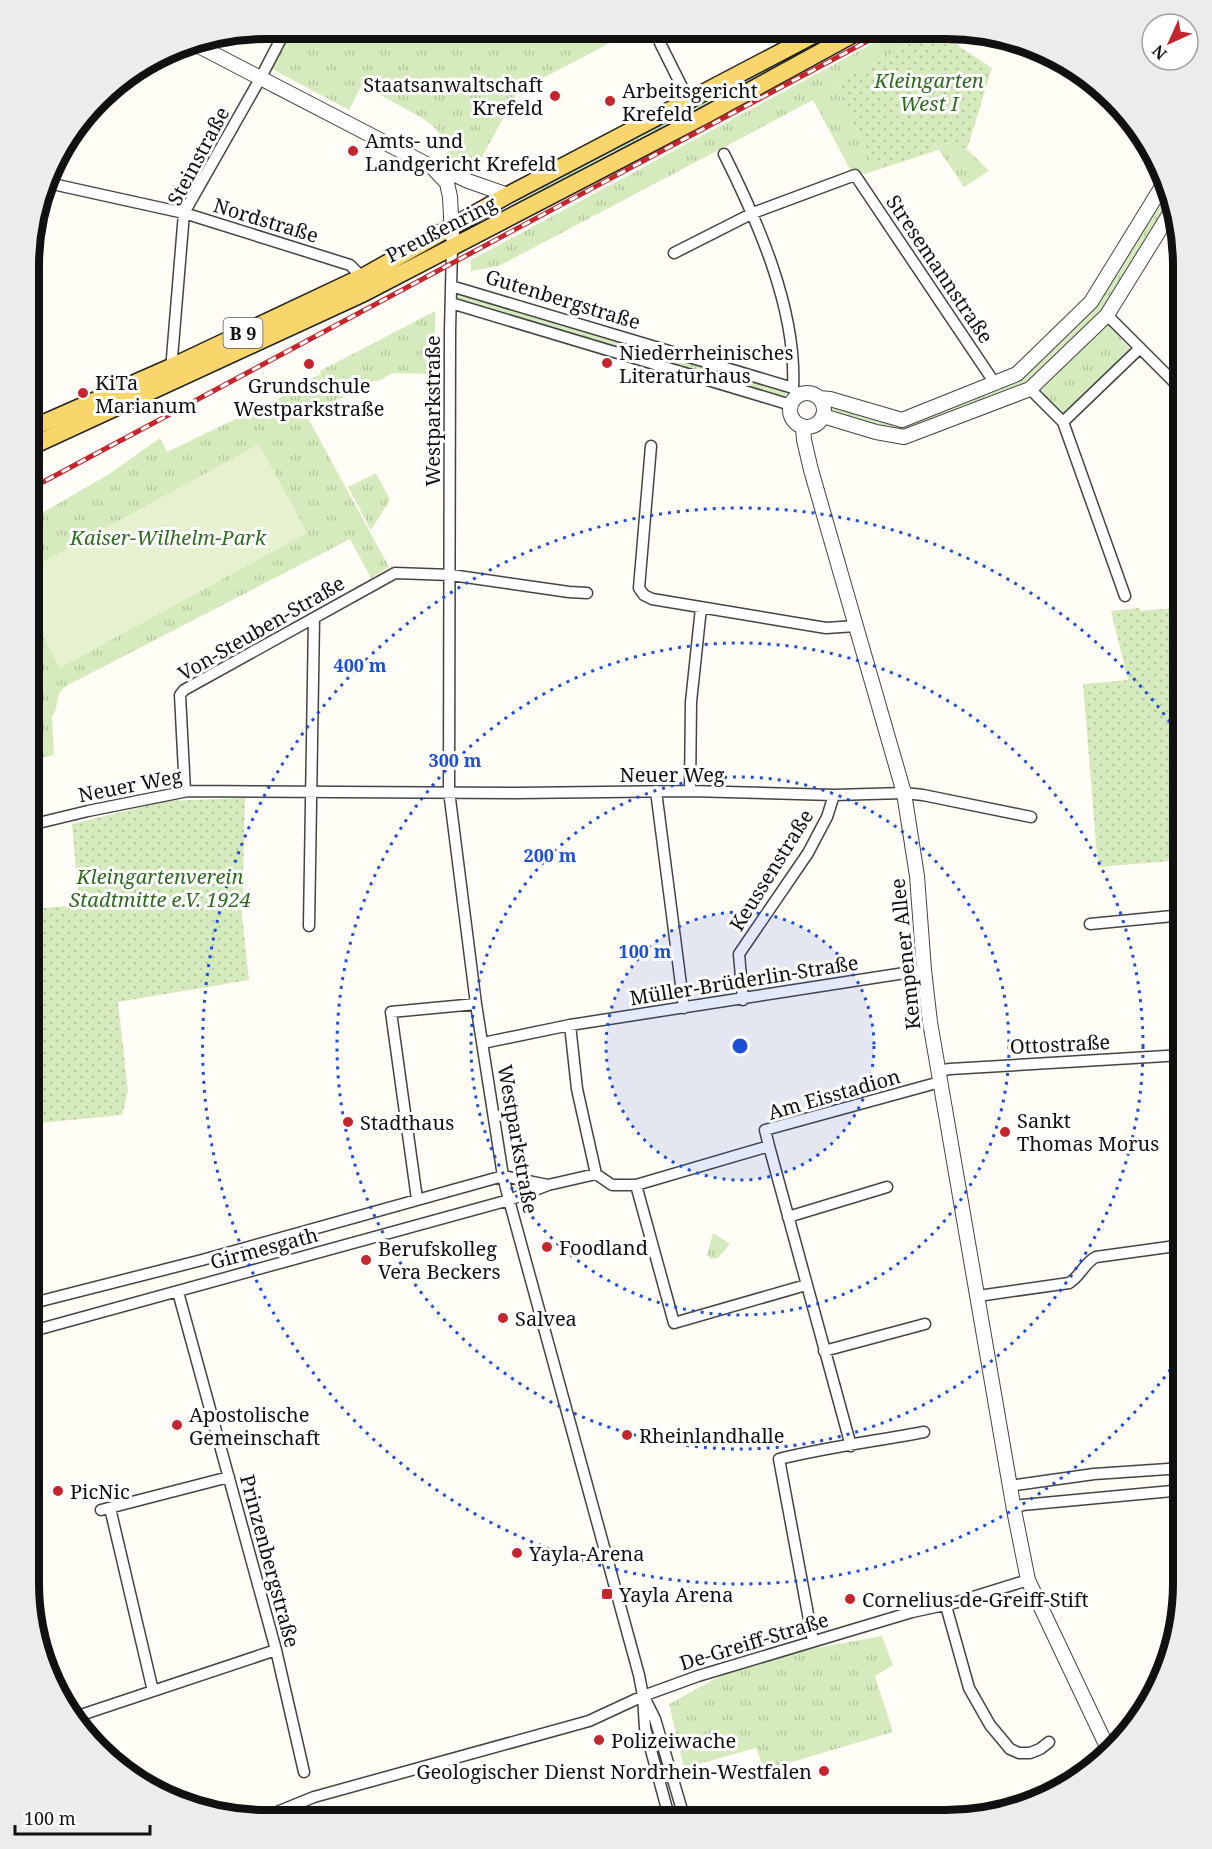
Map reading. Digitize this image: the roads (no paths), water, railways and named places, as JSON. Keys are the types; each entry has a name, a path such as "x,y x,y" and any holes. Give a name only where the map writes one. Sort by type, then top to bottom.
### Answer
{"main road":[{"name":"Preußenring","path":"39,442 362,277 508,195 806,39"},
{"name":"Preußenring","path":"39,426 172,375 364,293 702,117 845,39"}],"street":[{"name":"Steinstraße","path":"172,375 184,213 280,39"},
{"path":"662,39 660,43 689,101"},
{"path":"203,48 432,167 447,183 450,197 452,247"},
{"path":"724,154 753,213 774,269 792,350 794,396 792,418 797,424 803,427 816,425 823,416 824,406 819,398"},
{"path":"432,167 441,168 468,182 508,195"},
{"name":"Stresemannstraße","path":"753,213 855,175 994,382"},
{"name":"Nordstraße","path":"54,184 184,213 350,264 362,277"},
{"path":"794,396 808,393 902,420 1017,374 1091,302 1160,190"},
{"path":"674,253 753,213"},
{"path":"823,416 876,432 904,437 1030,389 1107,315 1168,217"},
{"name":"Westparkstraße","path":"452,247 449,791 476,1004 503,1176 643,1696 645,1728 667,1810"},
{"name":"Gutenbergstraße","path":"451,286 794,396"},
{"path":"1091,302 1173,380"},
{"name":"Gutenbergstraße","path":"451,303 794,396"},
{"path":"1063,422 1140,348"},
{"path":"1017,374 1063,422 1125,596"},
{"name":"Kempener Allee","path":"803,427 809,460 904,793 918,885 924,970 939,1077 1028,1580 1106,1745"},
{"path":"651,446 639,588 644,595 652,599 701,608 826,628 856,626"},
{"name":"Von-Steuben-Straße","path":"185,791 180,695 184,690 395,573 451,575"},
{"path":"451,575 587,593"},
{"path":"690,791 691,702 701,608"},
{"path":"309,926 314,618"},
{"name":"Neuer Weg","path":"39,823 185,791 517,793 690,791 834,795 904,793 1031,817"},
{"path":"656,791 684,1008"},
{"name":"Keussenstraße","path":"743,1000 739,954 808,853 827,817 834,795"},
{"path":"1090,924 1173,916"},
{"name":"Müller-Brüderlin-Straße","path":"483,1043 570,1025 743,1000 924,970"},
{"path":"417,1200 391,1012 476,1004"},
{"path":"509,1200 548,1185 596,1174 577,1089 570,1025"},
{"name":"Ottostraße","path":"939,1077 950,1069 1173,1056"},
{"name":"Am Eisstadion","path":"596,1174 612,1185 636,1185 770,1146 765,1130 939,1077"},
{"path":"770,1146 851,1446"},
{"path":"503,1176 548,1185"},
{"name":"Girmesgath","path":"39,1301 202,1260 503,1176"},
{"path":"636,1185 674,1323 806,1285"},
{"path":"788,1217 888,1187"},
{"name":"Girmesgath","path":"39,1329 509,1200"},
{"path":"978,1296 1069,1283 1076,1278 1089,1261 1096,1257 1173,1246"},
{"name":"Prinzenbergstraße","path":"178,1292 276,1650 304,1772"},
{"path":"824,1352 925,1324"},
{"path":"813,1641 779,1459 818,1449 851,1446 924,1432"},
{"path":"1010,1486 1095,1474 1173,1469"},
{"path":"153,1690 105,1509 228,1477"},
{"path":"1014,1510 1022,1505 1173,1491"},
{"name":"De-Greiff-Straße","path":"282,1810 314,1797 589,1721 643,1696 698,1676 1028,1580"},
{"path":"946,1605 969,1688 990,1725 1010,1749 1019,1753 1030,1753 1049,1742"},
{"path":"81,1715 276,1650"},
{"name":"Westparkstraße","path":"643,1696 655,1719 682,1810"}],"railway":[{"path":"39,484 871,39"}],"place":[{"name":"Staatsanwaltschaft Krefeld","path":"555,96"},
{"name":"Arbeitsgericht Krefeld","path":"610,101"},
{"name":"Amts- und Landgericht Krefeld","path":"353,151"},
{"name":"Niederrheinisches Literaturhaus","path":"607,363"},
{"name":"Grundschule Westparkstraße","path":"309,364"},
{"name":"KiTa Marianum","path":"83,393"},
{"name":"Stadthaus","path":"348,1122"},
{"name":"Sankt Thomas Morus","path":"1005,1132"},
{"name":"Foodland","path":"547,1247"},
{"name":"Berufskolleg Vera Beckers","path":"366,1260"},
{"name":"Salvea","path":"503,1318"},
{"name":"Apostolische Gemeinschaft","path":"177,1425"},
{"name":"Rheinlandhalle","path":"627,1435"},
{"name":"PicNic","path":"58,1491"},
{"name":"Yayla-Arena","path":"517,1553"},
{"name":"Yayla Arena","path":"607,1594"},
{"name":"Cornelius-de-Greiff-Stift","path":"850,1599"},
{"name":"Polizeiwache","path":"599,1740"},
{"name":"Geologischer Dienst Nordrhein-Westfalen","path":"824,1771"}],"park label":[{"name":"Kleingarten West I","path":"929,92"},
{"name":"Kaiser-Wilhelm-Park","path":"168,537"},
{"name":"Kleingartenverein Stadtmitte e.V. 1924","path":"160,888"}]}
